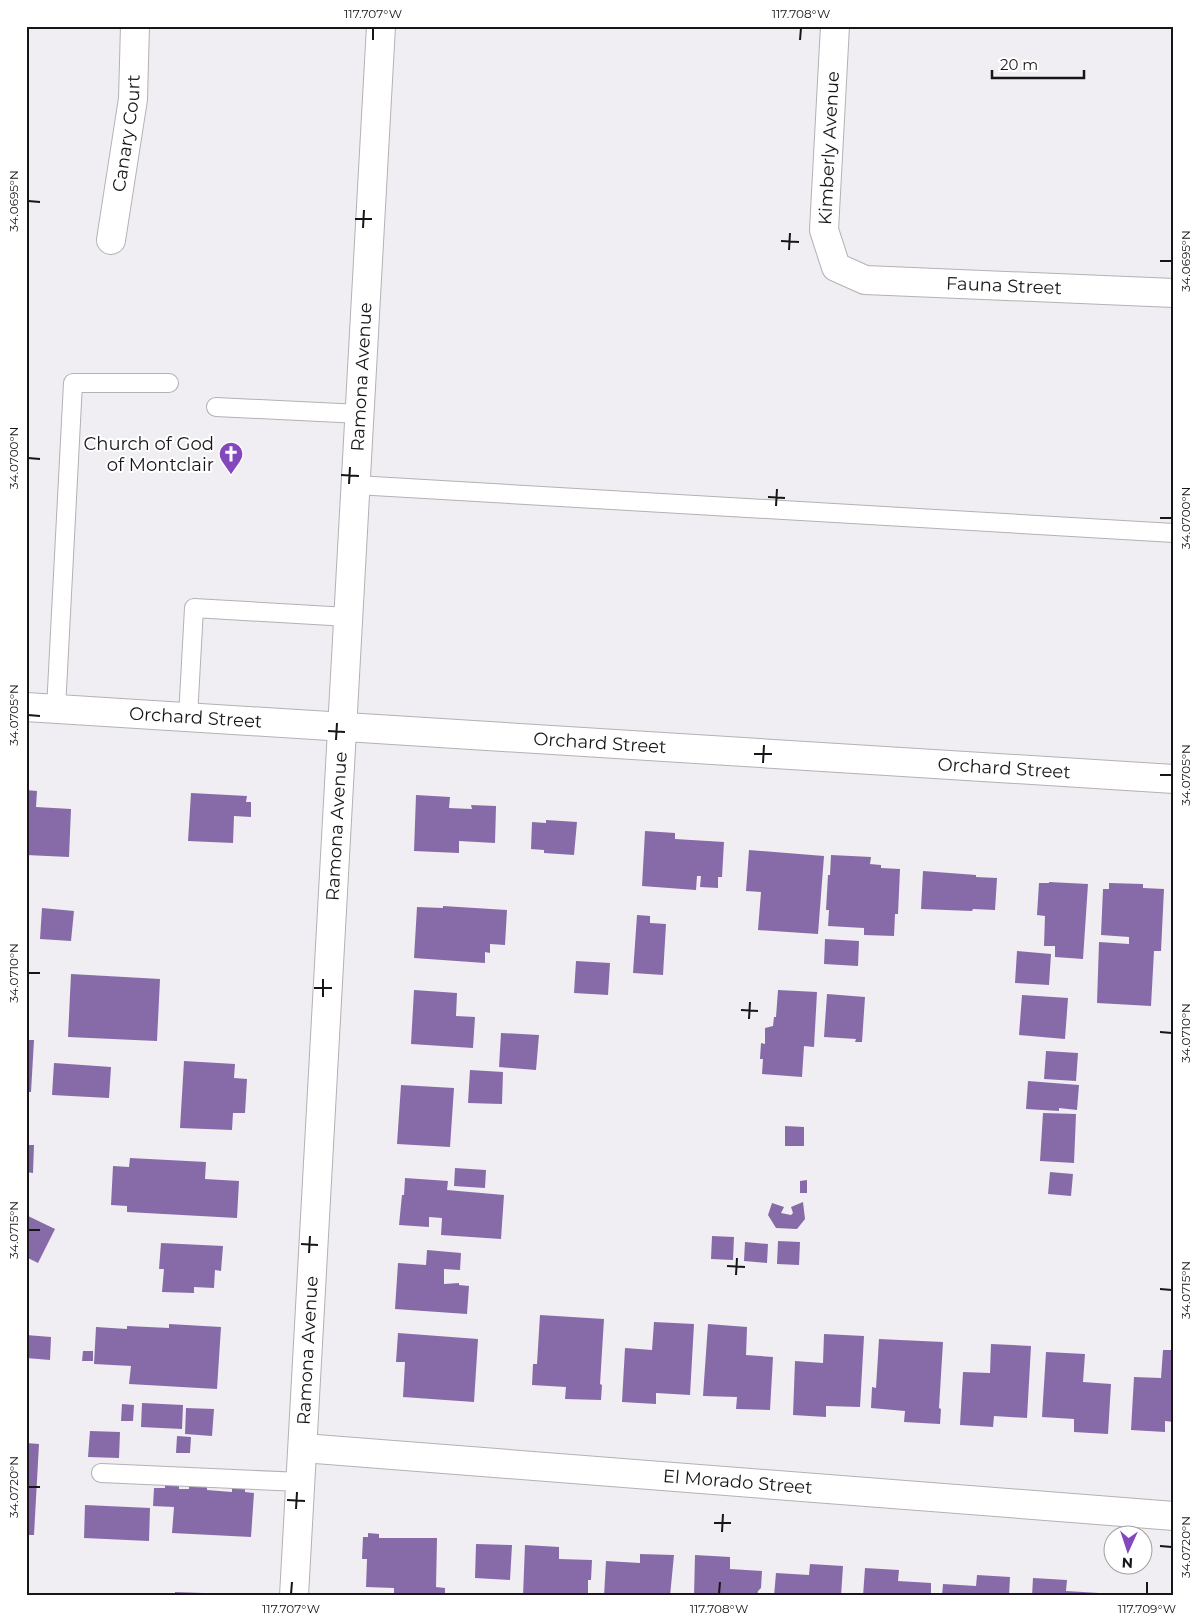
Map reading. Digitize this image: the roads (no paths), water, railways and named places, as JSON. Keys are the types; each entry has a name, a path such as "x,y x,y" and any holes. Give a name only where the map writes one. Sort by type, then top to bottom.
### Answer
{"street":[{"name":"Canary Court","path":"111,240 133,99 135,26"},
{"name":"Ramona Avenue","path":"294,1596 381,26"},
{"name":"Kimberly Avenue","path":"835,26 824,230 836,268"},
{"name":"Fauna Street","path":"836,268 865,280 1174,293"},
{"name":"Orchard Street","path":"26,707 1174,780"},
{"name":"El Morado Street","path":"303,1448 1174,1516"}],"lane":[{"path":"56,709 73,383 170,383"},
{"path":"216,407 360,414"},
{"path":"356,485 1174,533"},
{"path":"188,717 194,608 348,617"},
{"path":"101,1474 301,1482"}],"place":[{"name":"Church of God of Montclair","path":"231,475"}]}
